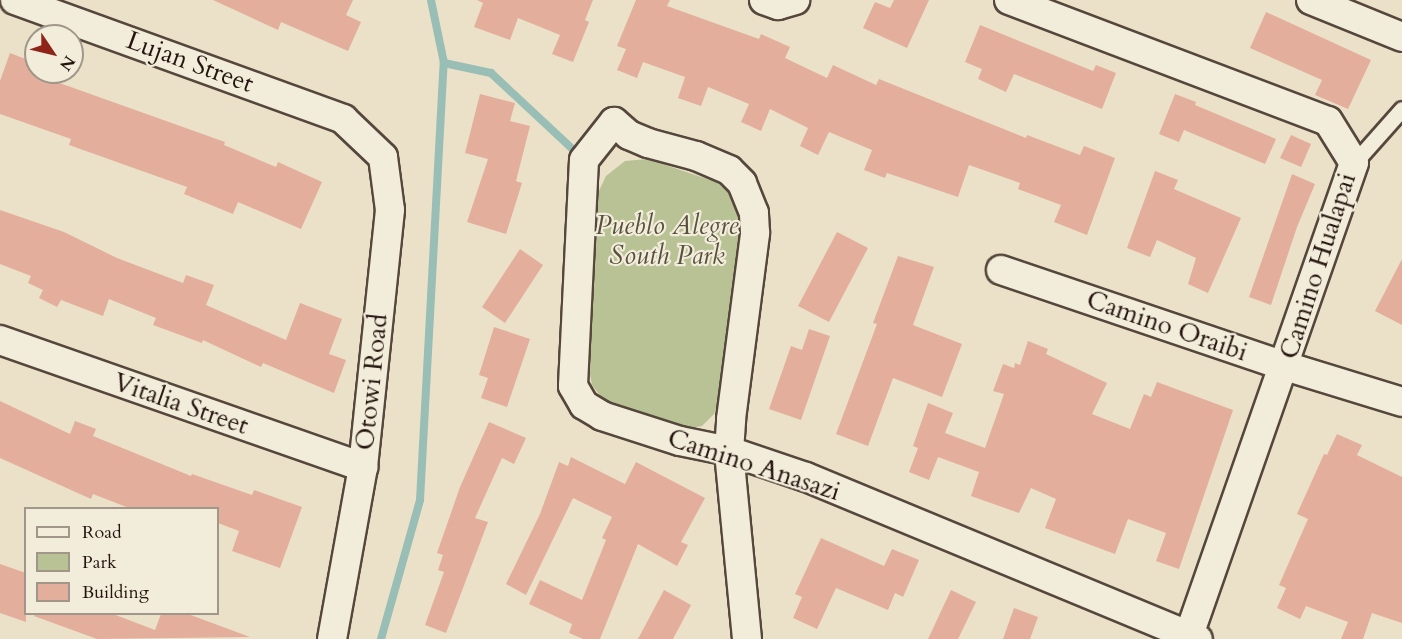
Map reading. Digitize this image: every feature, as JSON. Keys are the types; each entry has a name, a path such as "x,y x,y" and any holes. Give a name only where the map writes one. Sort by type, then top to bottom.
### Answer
{"street":[{"name":"Lujan Street","path":"15,0 344,119 360,132"},
{"path":"764,0 778,5 795,0"},
{"name":"Camino Hualapai","path":"1009,0 1328,121 1354,163 1193,637"},
{"path":"1311,0 1402,37"},
{"name":"Camino Anasazi","path":"729,451 731,419 755,233 754,213 742,183 729,170 696,156 628,135 614,122 584,160 573,386 584,405 602,416 680,441 729,451 806,477 1193,637"},
{"name":"Otowi Road","path":"332,639 363,467 390,210 388,181 383,158 360,132"},
{"name":"Camino Oraibi","path":"1001,270 1285,366 1402,402"},
{"name":"Vitalia Street","path":"0,340 363,467"},
{"path":"729,451 747,639"}],"lane":[{"path":"1354,163 1402,109"}],"green space":[{"name":"Pueblo Alegre South Park","path":"648,159 716,182 729,193 738,208 741,226 720,398 714,414 702,426 686,429 619,410 605,402 592,385 588,364 597,195 606,176 625,161"}],"building":[{"path":"213,0 353,0 346,15 361,22 348,51 281,22 278,30"},
{"path":"477,0 593,0 585,20 589,22 573,62 552,54 560,35 518,18 510,40 474,27 483,3"},
{"path":"636,0 670,0 667,6 759,39 761,34 790,47 785,58 827,78 833,65 876,85 879,79 1026,138 1027,135 1080,155 1084,146 1115,158 1087,235 1054,222 1061,205 1018,189 1020,183 969,165 958,197 887,173 885,178 864,170 872,150 829,132 818,155 800,146 808,128 770,109 761,131 741,122 749,104 708,87 701,106 678,98 685,77 643,62 637,78 617,70 626,49 617,46"},
{"path":"894,0 929,0 907,48 863,28 875,2 890,8"},
{"path":"1266,12 1371,60 1348,109 1315,95 1322,80 1250,48"},
{"path":"980,25 1093,71 1096,65 1116,73 1102,109 1014,74 1006,92 978,79 982,69 965,62"},
{"path":"10,53 24,58 24,84 62,84 225,142 224,145 276,167 278,162 322,182 301,229 238,202 233,214 184,194 187,187 69,145 71,139 0,114 0,81"},
{"path":"480,94 515,103 510,121 530,126 516,181 522,183 506,234 467,222 488,159 465,153"},
{"path":"1175,94 1196,102 1195,105 1276,139 1265,164 1184,130 1179,142 1159,134"},
{"path":"1291,135 1311,144 1301,167 1280,158"},
{"path":"1155,171 1178,180 1174,189 1241,218 1208,293 1188,284 1196,258 1157,240 1150,257 1127,248"},
{"path":"1292,174 1315,184 1297,227 1271,305 1249,297"},
{"path":"0,210 64,232 117,258 183,283 186,275 214,285 206,305 286,340 300,303 342,319 329,354 346,360 334,393 263,363 261,367 203,340 202,343 153,325 156,318 109,299 103,316 61,300 57,307 39,298 43,290 28,283 31,276 0,264"},
{"path":"837,232 868,248 829,322 798,306"},
{"path":"520,249 543,265 505,323 482,307"},
{"path":"898,256 934,267 913,325 962,344 942,397 893,378 868,446 836,434 877,324 873,323"},
{"path":"1402,259 1402,325 1375,311"},
{"path":"494,327 530,339 507,407 481,398 488,378 479,375"},
{"path":"809,329 830,336 801,420 769,409 791,346 802,350"},
{"path":"1028,341 1048,349 1046,354 1107,383 1092,414 1130,429 1144,394 1151,397 1157,382 1233,410 1179,569 1156,561 1166,533 1128,519 1115,554 1045,528 1056,499 1031,488 1019,513 971,496 979,472 938,457 929,480 909,472 918,448 913,446 928,403 953,413 945,433 985,448 1004,394 993,391 1003,364 1014,368 1015,363 1020,365"},
{"path":"0,401 70,434 75,421 96,429 93,436 191,476 192,474 252,495 254,490 302,507 280,568 232,551 239,531 219,523 219,507 126,507 93,494 91,499 0,458"},
{"path":"489,422 526,438 514,464 502,458 475,518 488,522 446,633 425,625 444,572 438,570 443,555 437,553 460,487"},
{"path":"1337,434 1362,445 1357,455 1402,477 1402,623 1372,613 1363,639 1341,639 1348,622 1306,606 1300,619 1277,608 1286,588 1279,585 1308,519 1297,514 1324,454 1327,455"},
{"path":"571,457 625,484 636,462 705,498 681,542 688,545 677,566 638,544 600,639 583,639 569,633 572,624 529,604 540,580 582,600 606,540 602,538 612,517 573,498 526,595 506,584 540,514 559,462 568,466"},
{"path":"821,538 884,566 892,549 919,560 903,597 895,593 888,610 836,588 817,629 793,618 802,597 795,594"},
{"path":"0,564 24,572 26,622 0,613"},
{"path":"664,590 691,605 673,639 638,639"},
{"path":"951,590 976,602 958,639 928,639"},
{"path":"1014,608 1038,617 1030,639 1003,639"},
{"path":"116,615 155,630 161,615 191,615 250,637 97,639 34,616"}],"waterway":[{"path":"381,639 420,500 444,63 431,0"},
{"path":"444,63 491,73 581,157"}]}
